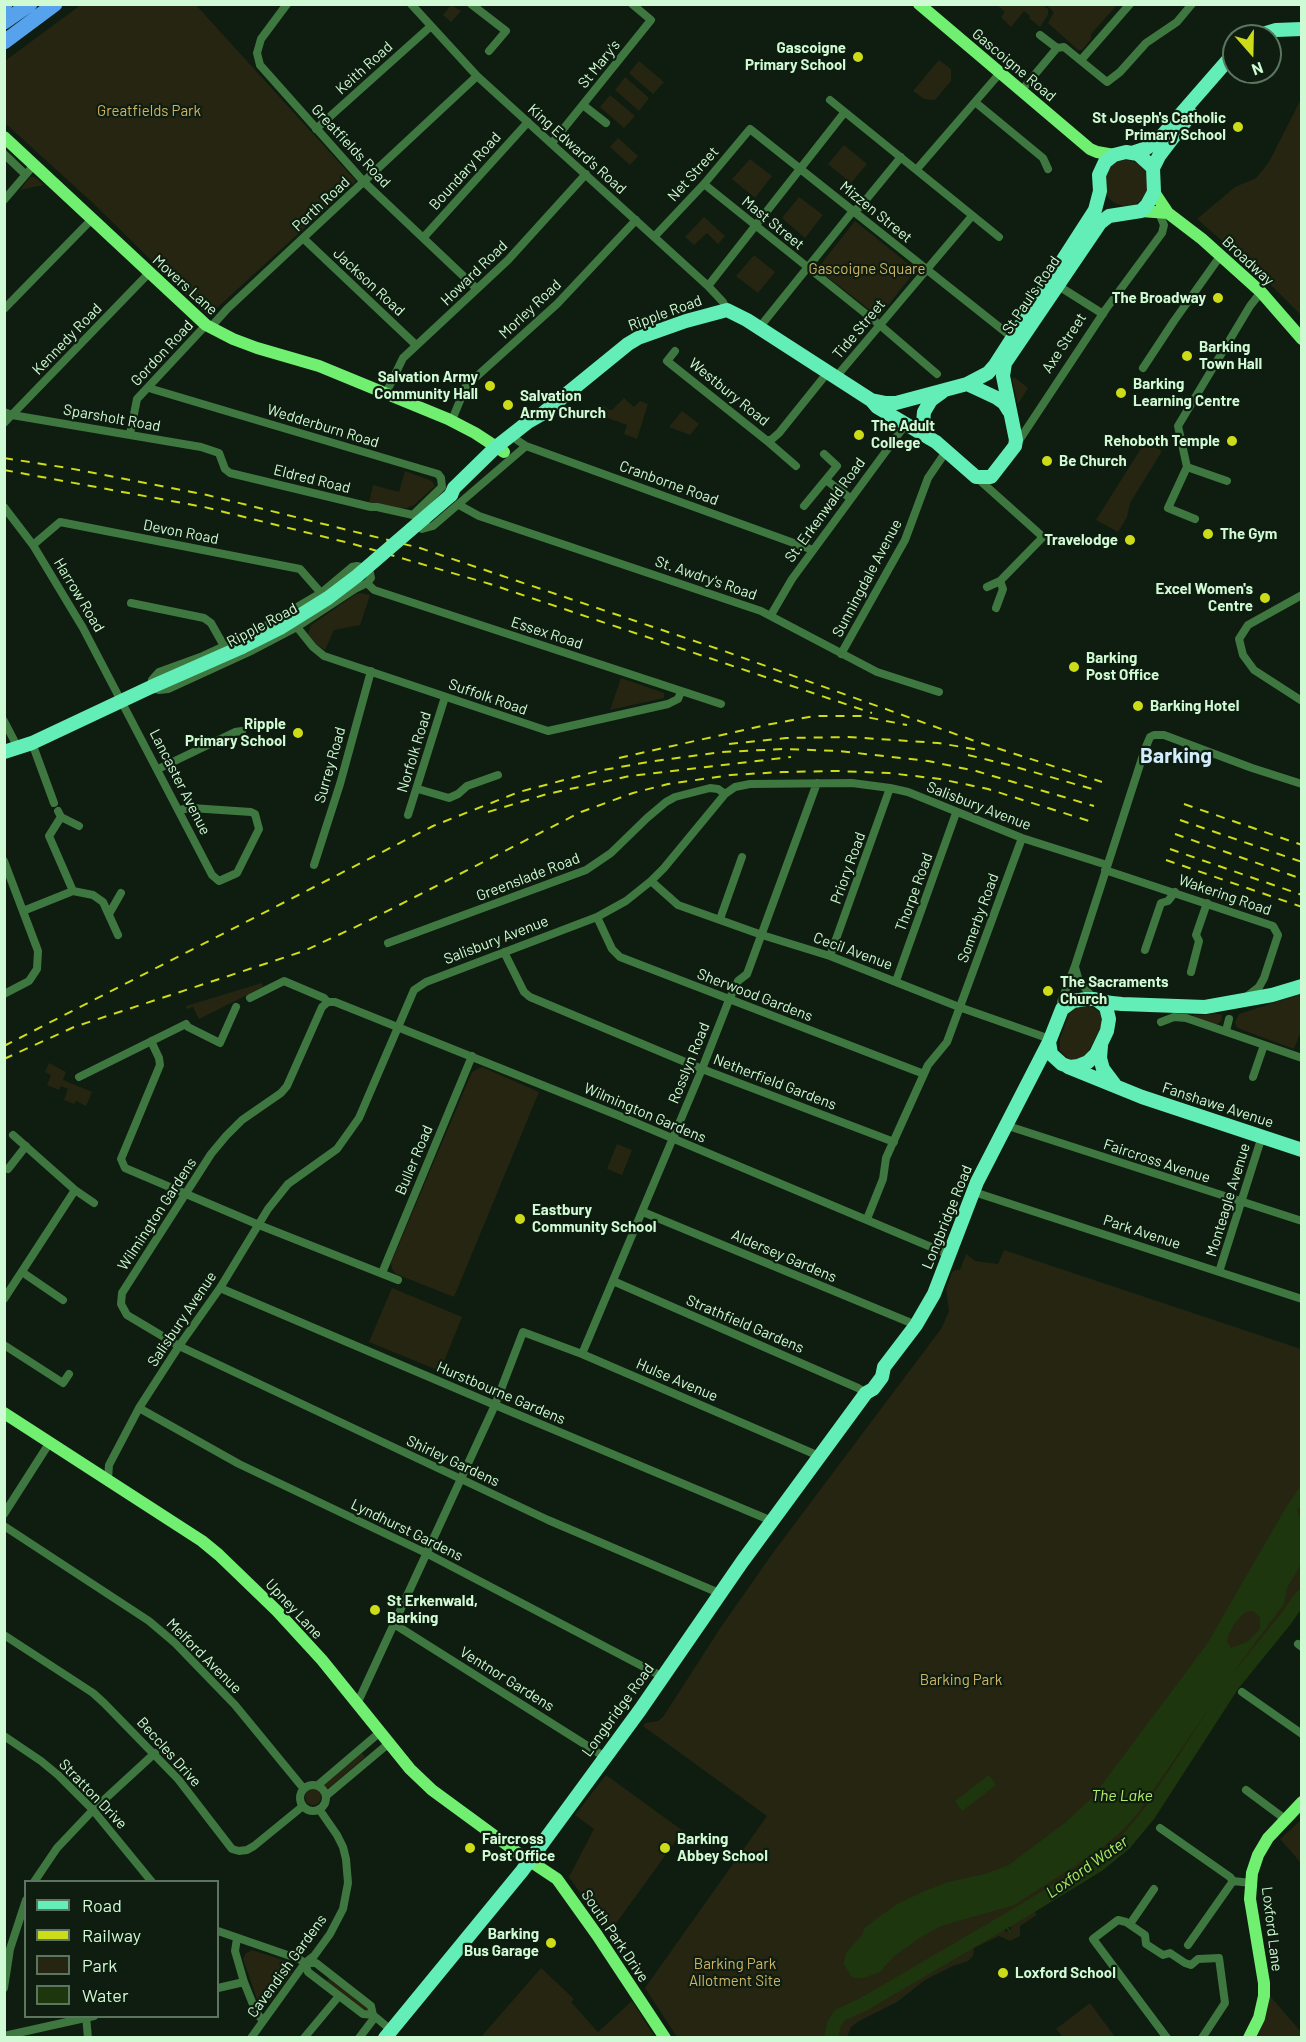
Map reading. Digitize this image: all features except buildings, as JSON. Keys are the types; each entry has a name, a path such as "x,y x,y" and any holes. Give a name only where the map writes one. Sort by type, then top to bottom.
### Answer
{"highway":[{"path":"4,22 30,4"},
{"path":"4,42 55,4"}],"main road":[{"path":"1282,30 1302,31"},
{"path":"1282,34 1302,31"},
{"path":"1114,155 1147,148 1159,139 1222,67"},
{"path":"1140,211 1154,192 1152,168 1158,156 1222,75"},
{"path":"1132,153 1142,157 1152,168"},
{"name":"St Paul's Road","path":"1015,446 1016,436 1004,366 1095,210 1103,165 1114,155"},
{"path":"1099,185 1110,207 1121,213"},
{"name":"St Paul's Road","path":"871,400 892,404 967,384 992,370 1012,338 1100,223 1108,216 1140,211"},
{"path":"727,310 759,328 929,438"},
{"name":"Ripple Road","path":"455,500 454,488 500,445 528,422 542,414 619,350 634,340 727,310"},
{"path":"967,384 997,398 1011,413"},
{"path":"946,389 931,400 924,412 923,423 929,438 943,456 976,477 991,477"},
{"name":"Ripple Road","path":"11,750 32,743 280,628 328,598 455,500 459,492 500,445"},
{"name":"Axe Street","path":"991,477 1015,446"},
{"path":"1064,1065 1051,1054 1050,1041 1061,1011 1066,1004 1073,1001 1095,999 1116,1003 1195,1007 1240,1002 1302,986"},
{"path":"1095,999 1108,1011 1109,1019 1105,1036"},
{"path":"1032,1074 1041,1067 1064,1065 1074,1067 1088,1062 1096,1054 1121,1012 1135,1004"},
{"name":"Fanshawe Avenue","path":"1105,1036 1100,1058 1105,1074 1111,1082 1125,1090"},
{"name":"Longbridge Road","path":"388,2034 530,1861 663,1677 719,1593 866,1393 875,1387 882,1377 885,1367 916,1325 934,1294 974,1192 1005,1125 1050,1041"},
{"name":"Fanshawe Avenue","path":"1064,1065 1125,1090 1302,1150"}],"street":[{"name":"Greatfields Road","path":"287,4 258,46 258,59 265,72 364,182 477,289"},
{"path":"471,4 506,31 489,51"},
{"name":"St Mary's","path":"552,143 651,20 632,4"},
{"name":"Gascoigne Road","path":"919,4 1090,149 1114,155"},
{"path":"1082,60 1130,4"},
{"path":"1021,91 1057,48 1064,47 1107,82 1120,72 1146,43 1177,22 1192,4"},
{"name":"King Edward's Road","path":"412,5 477,76 708,286 723,302 727,310"},
{"name":"Keith Road","path":"316,129 431,26"},
{"path":"1040,35 1057,48"},
{"path":"917,169 1000,73"},
{"name":"Perth Road","path":"208,326 477,76"},
{"path":"830,100 999,237"},
{"path":"975,102 1043,158 1048,169"},
{"path":"583,105 606,123"},
{"path":"708,286 844,113"},
{"name":"Boundary Road","path":"423,238 528,122"},
{"name":"Mizzen Street","path":"750,129 1012,338"},
{"name":"Net Street","path":"654,237 704,184 750,129"},
{"name":"Movers Lane","path":"4,137 29,169 92,219 208,326 257,348 319,366 386,393 452,420 500,445"},
{"path":"1090,149 1096,159 1099,185"},
{"path":"4,154 29,169 4,200"},
{"path":"759,328 853,211 860,207 901,157"},
{"name":"Howard Road","path":"386,393 400,362 508,260 586,174"},
{"name":"Mast Street","path":"704,184 881,326 937,374"},
{"path":"1154,192 1164,213"},
{"path":"1140,211 1164,213"},
{"name":"Broadway","path":"1164,213 1221,255 1261,292 1302,339"},
{"name":"Axe Street","path":"1015,446 1105,312 1162,233 1164,213"},
{"name":"Tide Street","path":"832,375 881,326 972,216"},
{"path":"4,309 92,219"},
{"name":"Morley Road","path":"452,420 466,386 557,304 636,220"},
{"name":"Jackson Road","path":"304,239 416,345"},
{"path":"1143,368 1221,255"},
{"name":"Kennedy Road","path":"4,423 8,413 149,273"},
{"path":"1051,286 1105,312"},
{"path":"1195,519 1168,508 1187,467 1178,426 1250,306 1261,292"},
{"name":"Gordon Road","path":"130,435 137,399 208,326"},
{"name":"Westbury Road","path":"675,351 668,361 766,440 771,440 779,433 832,375"},
{"name":"Wedderburn Road","path":"149,387 438,474 441,478 441,487 413,515"},
{"name":"Sparsholt Road","path":"8,413 216,452"},
{"name":"St. Erkenwald Road","path":"771,615 792,579 906,424"},
{"path":"766,440 796,466"},
{"name":"Ripple Road","path":"413,515 416,527 426,529 433,526 500,445"},
{"name":"Cranborne Road","path":"500,445 813,550"},
{"name":"Eldred Road","path":"216,452 221,455 225,469 230,473 413,515"},
{"path":"804,506 837,466 824,454"},
{"name":"Sunningdale Avenue","path":"842,654 905,540 922,492 943,456"},
{"path":"1187,467 1227,481"},
{"path":"976,477 1043,537 1000,581 987,586"},
{"path":"991,477 996,495"},
{"path":"826,480 850,498"},
{"name":"St. Awdry's Road","path":"455,500 479,516 771,615 877,672 939,692"},
{"name":"Harrow Road","path":"4,507 33,545 83,628 123,701"},
{"name":"Devon Road","path":"33,545 60,522 300,570 321,593"},
{"name":"Ripple Road","path":"354,567 366,568 369,571 371,578 367,583 297,627 168,689 159,690 151,687 152,680 159,672 224,646 288,614 321,593 354,567"},
{"path":"996,608 1002,589 1000,581"},
{"name":"Essex Road","path":"367,583 375,590 721,704"},
{"path":"1302,595 1248,625 1240,636 1241,650 1254,670 1302,701"},
{"path":"131,603 204,618 211,623 224,646"},
{"name":"Suffolk Road","path":"297,627 313,647 324,656 548,731 668,704 678,699 681,692"},
{"name":"Surrey Road","path":"314,865 340,784 371,672"},
{"name":"Norfolk Road","path":"408,815 445,697"},
{"name":"Lancaster Avenue","path":"123,701 212,875 215,879 224,880 240,870 259,830 255,814 191,808 179,810"},
{"path":"4,721 11,750"},
{"path":"158,769 235,732 242,731"},
{"path":"1061,1011 1061,1002 1075,966 1148,741 1154,735 1164,735 1302,784"},
{"path":"32,743 57,810 79,826"},
{"path":"418,789 449,798 467,786 498,776"},
{"name":"Rosslyn Road","path":"582,1354 643,1212 729,1000 738,981 747,974 817,783"},
{"name":"Salisbury Avenue","path":"108,1479 109,1465 139,1408 220,1288 268,1209 288,1184 337,1149 346,1138 367,1101 414,990 426,982 597,917 626,901 651,881 726,794 735,787 742,784 852,783 890,788 908,792 956,813 1106,868"},
{"name":"Greenslade Road","path":"388,943 586,870 611,853 647,818 675,797 710,788 718,789 726,794"},
{"name":"Priory Road","path":"830,956 890,788"},
{"path":"57,810 49,836 73,891"},
{"name":"Thorpe Road","path":"896,981 956,813"},
{"name":"Somerby Road","path":"867,1219 883,1179 886,1158 928,1065 947,1042 1022,838"},
{"path":"720,919 742,857"},
{"path":"4,861 38,951 37,969 29,981 4,994"},
{"name":"Wakering Road","path":"1106,868 1268,923 1276,929 1276,940 1266,974 1259,987 1240,1002"},
{"name":"Cecil Avenue","path":"651,881 678,905 830,956 1050,1041"},
{"path":"23,910 73,891 93,895 103,902 118,935"},
{"path":"1145,950 1161,903 1168,900 1174,892"},
{"path":"109,914 121,893"},
{"path":"1191,972 1198,940 1196,935 1207,903"},
{"name":"Sherwood Gardens","path":"597,917 612,949 620,957 924,1074"},
{"name":"Netherfield Gardens","path":"504,952 526,995 702,1069 894,1142"},
{"path":"1075,966 1079,981 1095,999"},
{"name":"Wilmington Gardens","path":"250,998 284,981 324,998 328,1002"},
{"name":"Wilmington Gardens","path":"179,1346 127,1315 121,1304 122,1293 226,1136 242,1120 281,1093 287,1086 322,1007 328,1002 335,1002 358,1010 472,1056 950,1254"},
{"path":"79,1077 186,1024 220,1043 236,1007"},
{"path":"1161,1022 1174,1017 1186,1018 1264,1045 1300,1054"},
{"path":"1226,1031 1229,1019"},
{"path":"151,1041 160,1065 121,1159 129,1171 398,1280"},
{"path":"1253,1077 1264,1045"},
{"name":"Buller Road","path":"381,1273 472,1056"},
{"name":"Faircross Avenue","path":"1005,1125 1302,1221"},
{"path":"13,1135 75,1190 94,1203"},
{"name":"Monteagle Avenue","path":"1219,1272 1262,1136"},
{"path":"8,1169 26,1146"},
{"path":"4,1299 75,1190"},
{"name":"Park Avenue","path":"974,1192 1302,1299"},
{"name":"Aldersey Gardens","path":"643,1212 916,1325"},
{"path":"22,1272 63,1300"},
{"name":"Strathfield Gardens","path":"613,1281 866,1393"},
{"name":"Hurstbourne Gardens","path":"220,1288 772,1521"},
{"name":"Hulse Avenue","path":"495,1405 523,1332 582,1354 819,1456"},
{"path":"4,1345 63,1383 69,1374"},
{"name":"Shirley Gardens","path":"179,1346 548,1520 719,1593"},
{"path":"357,1704 495,1405"},
{"name":"Lyndhurst Gardens","path":"139,1408 239,1464 426,1553 663,1677"},
{"name":"Upney Lane","path":"4,1413 202,1541 219,1555 277,1611 357,1704 388,1744 432,1790 530,1861"},
{"path":"4,1514 50,1442"},
{"name":"Melford Avenue","path":"4,1526 114,1597 149,1621 175,1643 235,1706 304,1789"},
{"name":"Ventnor Gardens","path":"394,1624 605,1757"},
{"name":"Beccles Drive","path":"4,1635 93,1693 155,1753 232,1849 247,1850 254,1846 303,1806"},
{"path":"1242,1692 1302,1734"},
{"path":"379,1733 318,1785 309,1785 304,1789 300,1797 303,1806 310,1810 319,1809 324,1804 326,1796 388,1744"},
{"name":"Stratton Drive","path":"4,1736 41,1761 93,1810 146,1879"},
{"path":"35,1880 57,1848 93,1810 155,1753"},
{"path":"318,1785 326,1796"},
{"path":"1246,1790 1285,1819"},
{"name":"Loxford Lane","path":"1249,2037 1262,2006 1264,1983 1250,1899 1251,1883 1258,1854 1268,1838 1302,1802"},
{"name":"Cavendish Gardens","path":"252,2037 305,1963 314,1956 336,1925 343,1909 348,1883 343,1847 319,1809"},
{"path":"1160,1828 1230,1876 1233,1881"},
{"name":"South Park Drive","path":"530,1861 562,1885 665,2037"},
{"path":"1233,1881 1251,1883"},
{"path":"1188,1945 1233,1881"},
{"path":"1130,1924 1154,1888"},
{"path":"4,1988 10,1949 24,1906"},
{"path":"1167,2037 1093,1939 1118,1920 1130,1924 1145,1935 1146,1944 1163,1955 1170,1953 1191,1965 1198,1959 1219,1959 1226,2002 1202,2037"},
{"path":"219,1931 305,1963 316,1963 371,2006 374,2016 388,2034"},
{"path":"237,1938 235,1951 244,1982 256,2012 263,2021"},
{"path":"305,1963 308,1972 339,1996 363,2014 374,2016"},
{"path":"219,1988 244,1982"},
{"path":"304,2037 339,1996"},
{"path":"359,2037 374,2016"},
{"path":"4,2036 85,2018"},
{"path":"88,2037 89,2018"}],"green space":[{"name":"Greatfields Park","path":"82,4 196,5 356,181 208,316 94,204 5,123 5,61"},
{"path":"451,5 461,11 451,22 443,15"},
{"path":"997,5 1042,5 1048,9 1048,15 1040,27 1024,11 1011,27 1001,17 1005,12"},
{"path":"1046,5 1117,5 1091,34 1091,39 1082,50 1078,50 1048,23 1054,12"},
{"path":"939,60 951,69 951,81 935,100 924,99 913,91"},
{"path":"639,61 664,82 653,94 629,73"},
{"path":"625,77 649,98 639,111 615,90"},
{"path":"610,95 635,116 624,128 600,107"},
{"path":"1301,99 1301,315 1262,276 1197,219 1235,187 1256,178 1269,162"},
{"path":"618,138 638,156 630,165 610,147"},
{"path":"844,145 867,164 851,183 828,164"},
{"path":"750,159 772,176 755,198 732,179"},
{"path":"1126,160 1142,167 1149,183 1142,199 1126,206 1110,199 1103,183 1110,167"},
{"path":"30,177 35,177 43,185 20,190"},
{"path":"799,197 823,215 805,238 782,218"},
{"path":"704,217 725,236 718,244 707,233 694,245 685,237"},
{"name":"Gascoigne Square","path":"855,221 916,270 879,317 817,269"},
{"path":"754,255 775,272 758,293 736,276"},
{"path":"1014,377 1028,388 1018,404 1012,380"},
{"path":"624,398 634,407 640,401 648,404 637,439 624,434 627,425 597,414 604,406 612,410"},
{"path":"682,411 699,424 690,435 669,427"},
{"path":"1145,442 1162,451 1130,503 1127,517 1118,532 1096,520"},
{"path":"405,471 432,481 435,486 414,505 407,508 398,509 369,503 373,485 399,492"},
{"path":"356,594 370,595 360,625 334,630 325,650 315,644 308,634 311,625"},
{"path":"621,678 664,693 664,698 610,710"},
{"path":"262,983 263,987 199,1019 193,1007 187,1009 186,1006"},
{"path":"1301,994 1301,1031 1294,1049 1236,1027 1235,1022 1239,1014"},
{"path":"1088,1005 1100,1012 1102,1026 1085,1057 1076,1060 1069,1059 1060,1051 1060,1038 1071,1009"},
{"path":"1193,1015 1222,1015 1222,1020 1216,1025 1193,1017"},
{"path":"49,1063 66,1072 63,1080 92,1092 86,1106 76,1101 74,1104 64,1100 68,1089 61,1086 59,1090 47,1085 51,1075 45,1072"},
{"path":"482,1067 539,1092 454,1297 396,1274 391,1263 472,1072"},
{"path":"617,1144 632,1150 622,1175 607,1169"},
{"name":"Barking Park","path":"1004,1250 1301,1349 1302,1584 1295,1600 1239,1669 1192,1735 1137,1827 1105,1857 989,1929 859,2004 840,2012 832,2023 829,2037 677,2037 645,1988 767,1816 643,1726 645,1723 658,1721 663,1717 721,1627 775,1550 941,1329 949,1311 946,1289 952,1272 960,1270 966,1254 975,1261 998,1264"},
{"path":"392,1288 462,1317 440,1371 369,1342"},
{"path":"362,1753 365,1757 326,1788 324,1784"},
{"path":"606,1775 683,1831 609,1933 569,1877 594,1829 575,1815"},
{"path":"310,1789 316,1789 321,1797 319,1803 310,1805 305,1800 305,1794"},
{"path":"1301,1820 1301,1863 1280,1839"},
{"path":"1033,1910 1037,1915 1020,1926 1020,1936 1010,1941 999,1936 974,1948 973,1956 968,1961 925,1980 897,2002 859,2021 851,2027 847,2037 835,2037 839,2023 844,2017 1001,1929 1010,1933 1010,1924"},
{"path":"252,1950 292,1965 292,1973 267,2005 258,2002 243,1959 246,1953"},
{"path":"541,1968 574,1999 571,2002 598,2032 632,2001 655,2037 481,2037"},
{"path":"330,1977 368,2007 368,2011 364,2012 326,1982"},
{"path":"1270,1996 1301,2032 1301,2037 1257,2037 1265,2019"},
{"path":"1090,2003 1115,2037 1063,2037 1056,2029"}],"water":[{"name":"The Lake","path":"1301,1485 1301,1506 1297,1509 1301,1523 1301,1564 1287,1588 1284,1604 1124,1829 1098,1851 1014,1905 941,1926 893,1957 880,1972 863,1978 851,1976 844,1964 846,1953 862,1935 864,1929 876,1919 899,1903 927,1890 1009,1865 1065,1823 1092,1798 1207,1644","holes":["1253,1611 1260,1617 1260,1629 1247,1642 1231,1648 1227,1642 1228,1636 1234,1624 1245,1612"]},
{"path":"989,1775 996,1785 962,1811 955,1801"}],"waterway":[{"name":"Loxford Water","path":"831,2038 834,2024 840,2015 864,2004 1023,1911 1098,1865 1125,1843 1149,1814 1233,1684 1302,1596"},
{"path":"1004,1923 1010,1932"}],"railway":[{"path":"4,458 207,495 420,548 724,651 972,740 1102,782"},
{"path":"4,470 204,507 353,544 490,584 872,713"},
{"path":"619,758 814,716 861,716 907,725"},
{"path":"729,744 786,738 848,737 938,743 980,750"},
{"path":"4,1046 433,826 519,792 598,771 722,752 783,749 839,751 928,761 976,771 1094,806"},
{"path":"968,755 1099,791"},
{"path":"488,812 547,794 630,776 791,757"},
{"path":"4,1059 74,1027 304,951 366,922 581,812 633,793 668,784 731,775 782,772 889,773 940,779 988,789 1089,821"},
{"path":"1184,804 1302,845"},
{"path":"1180,820 1302,862"},
{"path":"1175,834 1302,879"},
{"path":"1170,849 1302,895"},
{"path":"1166,860 1302,907"}],"place":[{"name":"Gascoigne Primary School","path":"858,57"},
{"name":"St Joseph's Catholic Primary School","path":"1238,127"},
{"name":"The Broadway","path":"1218,298"},
{"name":"Barking Town Hall","path":"1187,356"},
{"name":"Salvation Army Community Hall","path":"490,386"},
{"name":"Barking Learning Centre","path":"1121,393"},
{"name":"Salvation Army Church","path":"508,405"},
{"name":"The Adult College","path":"859,435"},
{"name":"Rehoboth Temple","path":"1232,441"},
{"name":"Be Church","path":"1047,461"},
{"name":"The Gym","path":"1208,534"},
{"name":"Travelodge","path":"1130,540"},
{"name":"Excel Women's Centre","path":"1265,598"},
{"name":"Barking Post Office","path":"1074,667"},
{"name":"Barking Hotel","path":"1138,706"},
{"name":"Ripple Primary School","path":"298,733"},
{"name":"The Sacraments Church","path":"1048,991"},
{"name":"Eastbury Community School","path":"520,1219"},
{"name":"St Erkenwald, Barking","path":"375,1610"},
{"name":"Faircross Post Office","path":"470,1848"},
{"name":"Barking Abbey School","path":"665,1848"},
{"name":"Barking Bus Garage","path":"551,1943"},
{"name":"Loxford School","path":"1003,1973"}],"district":[{"name":"Barking","path":"1176,756"}],"park label":[{"name":"Barking Park Allotment Site","path":"735,1972"}]}
